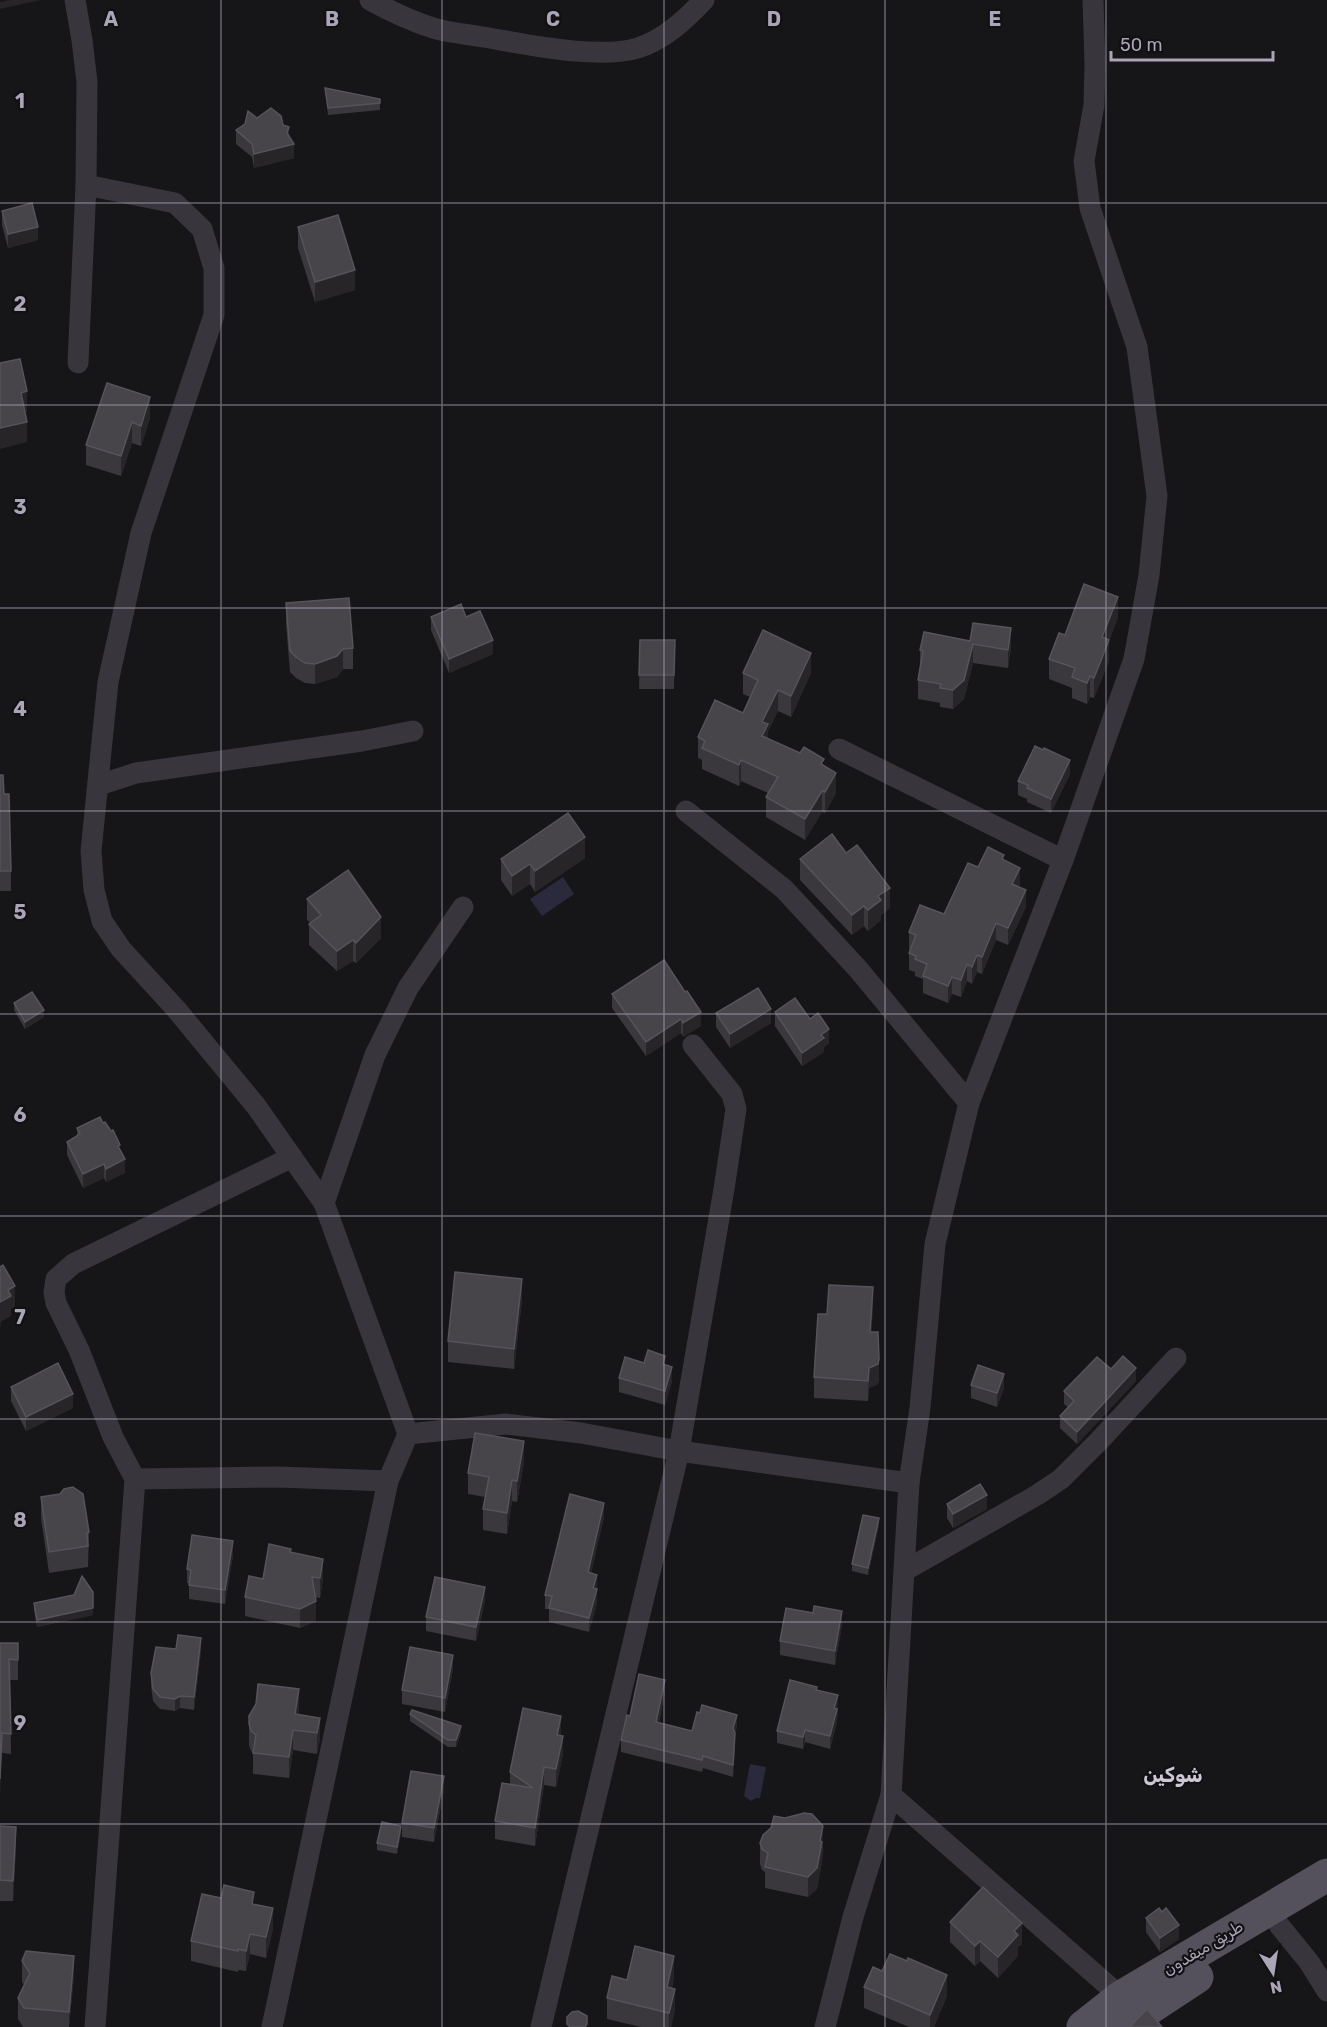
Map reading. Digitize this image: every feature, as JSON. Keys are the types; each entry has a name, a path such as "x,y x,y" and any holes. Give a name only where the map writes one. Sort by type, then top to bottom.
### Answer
{"main road":[{"name":"طريق ميفدون","path":"1134,2016 1327,1875"},
{"name":"طريق ميفدون","path":"1083,2027 1134,2016 1327,1897"}],"street":[{"path":"75,0 87,82 86,185 78,363"},
{"path":"370,0 434,28 537,46 595,52 636,48 659,38 682,23 704,0"},
{"path":"825,2027 853,1917 891,1795 906,1570 909,1483 920,1408 935,1244 969,1103 1063,860 1134,659 1149,575 1158,496 1137,347 1090,208 1084,161 1094,105 1093,0"},
{"path":"86,185 175,203 202,229 214,268 214,315 141,533 108,682 91,851 94,890 102,921 121,949 176,1009 256,1106 324,1203 408,1434 388,1481 272,2027"},
{"path":"99,785 136,773 413,732"},
{"path":"839,749 1063,860"},
{"path":"686,811 784,889 858,969 969,1103"},
{"path":"324,1203 380,1045 408,988 463,907"},
{"path":"541,2027 679,1450 736,1109 732,1094 693,1045"},
{"path":"95,2027 135,1479 113,1437 79,1350 56,1303 54,1292 56,1279 73,1264 292,1157"},
{"path":"906,1570 1061,1479 1100,1441 1176,1358"},
{"path":"408,1434 506,1424 581,1433 679,1450 909,1483"},
{"path":"135,1479 277,1477 388,1481"},
{"path":"891,1795 1134,2016"},
{"path":"1280,1925 1309,1962 1327,1991"}],"shaded area":[{"path":"563,877 574,894 542,916 530,899"},
{"path":"750,1764 766,1767 760,1798 751,1801 744,1796"}],"building":[{"path":"325,88 380,99 380,103 328,108"},
{"path":"271,108 281,116 283,125 289,127 287,133 294,144 254,154 252,144 236,130 245,124 248,111 257,118"},
{"path":"32,203 38,227 8,234 2,211"},
{"path":"338,215 355,270 315,282 298,227"},
{"path":"20,359 27,391 21,393 27,422 0,428 0,363"},
{"path":"107,383 150,397 141,426 132,422 121,456 86,445"},
{"path":"1084,584 1118,597 1102,637 1109,640 1094,678 1090,676 1087,683 1072,677 1075,668 1049,659 1059,633 1065,635"},
{"path":"349,598 353,648 343,649 337,656 315,664 305,663 290,651 286,603"},
{"path":"461,604 466,617 480,611 493,640 449,659 431,617"},
{"path":"973,623 1011,628 1008,650 973,644 964,680 953,690 940,688 941,684 918,680 924,632 970,641"},
{"path":"763,630 811,653 791,696 778,690 762,722 768,724 762,736 800,753 804,747 824,759 821,764 836,773 805,819 766,797 778,777 741,760 739,765 702,748 705,741 698,737 715,700 743,713 758,680 743,673"},
{"path":"640,640 675,640 674,675 639,675"},
{"path":"1035,746 1070,760 1051,799 1027,788 1028,785 1018,781"},
{"path":"0,775 3,775 4,794 9,794 11,871 0,871"},
{"path":"568,813 585,837 535,871 530,864 512,876 501,859"},
{"path":"832,834 846,853 857,845 890,888 878,896 881,900 868,910 864,906 852,915 800,859"},
{"path":"988,847 1004,855 1002,859 1020,868 1012,884 1026,890 1008,928 996,923 982,957 977,955 972,967 967,964 961,980 952,977 948,986 923,976 927,964 915,959 916,956 909,953 916,935 909,932 920,905 944,914 968,863 978,867"},
{"path":"348,870 381,917 356,943 353,940 337,951 309,924 321,915 307,899"},
{"path":"664,960 701,1012 683,1023 681,1019 646,1042 612,994"},
{"path":"758,988 771,1009 730,1034 716,1013"},
{"path":"32,992 44,1010 25,1022 14,1003"},
{"path":"795,998 810,1019 818,1013 829,1029 821,1035 824,1038 802,1053 775,1012"},
{"path":"100,1117 111,1131 113,1130 125,1159 106,1169 104,1164 83,1174 67,1142 80,1134 77,1128"},
{"path":"3,1265 15,1286 8,1290 11,1296 0,1302 0,1267"},
{"path":"455,1272 522,1279 514,1349 448,1341"},
{"path":"829,1285 873,1287 870,1332 878,1332 879,1359 878,1364 869,1368 868,1381 814,1377 818,1314 827,1314"},
{"path":"648,1350 665,1356 663,1364 672,1367 665,1391 619,1378 625,1357 644,1363"},
{"path":"1123,1356 1136,1368 1077,1432 1060,1416 1074,1401 1064,1391 1097,1357 1111,1369"},
{"path":"58,1363 73,1394 26,1417 11,1387"},
{"path":"978,1365 1004,1374 997,1393 971,1385"},
{"path":"475,1433 524,1441 517,1481 512,1480 507,1513 483,1509 489,1477 468,1473"},
{"path":"980,1484 987,1495 953,1514 947,1504"},
{"path":"73,1487 83,1494 89,1532 87,1533 88,1546 49,1552 41,1497 60,1494 64,1489"},
{"path":"570,1494 604,1503 588,1572 597,1575 593,1588 597,1589 589,1618 549,1608 552,1596 545,1595"},
{"path":"863,1515 879,1518 868,1568 852,1564"},
{"path":"192,1535 233,1541 225,1590 189,1585 191,1570 187,1569"},
{"path":"269,1544 291,1549 290,1552 323,1559 320,1578 312,1577 316,1601 300,1609 245,1597 249,1576 263,1579"},
{"path":"82,1576 93,1592 93,1608 37,1620 34,1603 74,1595"},
{"path":"435,1577 485,1587 476,1627 426,1617"},
{"path":"814,1606 842,1611 835,1651 780,1641 786,1608 813,1613"},
{"path":"178,1635 201,1638 194,1697 180,1696 175,1699 160,1697 153,1689 151,1673 156,1647 176,1649"},
{"path":"0,1643 18,1643 18,1660 9,1659 11,1734 2,1733 0,1779 0,1743"},
{"path":"410,1647 453,1655 445,1698 402,1690"},
{"path":"639,1674 665,1680 656,1722 692,1731 697,1712 700,1713 702,1705 737,1715 733,1728 735,1733 733,1765 703,1756 702,1760 621,1740 627,1715 630,1716"},
{"path":"790,1680 838,1695 830,1736 805,1730 803,1737 777,1731"},
{"path":"258,1684 299,1689 295,1714 320,1718 317,1733 293,1730 289,1757 253,1753 256,1735 251,1731 249,1716 256,1704"},
{"path":"523,1708 561,1716 557,1735 563,1736 556,1769 544,1767 535,1828 495,1821 502,1783 533,1788 510,1772"},
{"path":"412,1710 461,1726 456,1740 448,1740 410,1714"},
{"path":"411,1771 444,1776 434,1828 402,1823"},
{"path":"804,1813 812,1814 823,1826 817,1868 808,1877 765,1867 768,1853 762,1849 760,1843 763,1835 771,1828 774,1816 785,1818"},
{"path":"382,1822 401,1826 397,1847 377,1843"},
{"path":"0,1826 16,1827 13,1881 0,1880"},
{"path":"224,1885 254,1892 252,1904 273,1908 266,1937 250,1934 246,1951 191,1941 202,1894 221,1898"},
{"path":"983,1887 1022,1923 1014,1931 1018,1935 998,1957 980,1941 975,1946 950,1922"},
{"path":"1159,1908 1162,1912 1166,1908 1179,1925 1160,1938 1146,1918"},
{"path":"635,1946 674,1956 667,1987 675,1989 669,2013 607,1998 612,1976 627,1980"},
{"path":"26,1951 74,1956 69,2012 24,2008 18,1998 30,1973 22,1961"},
{"path":"890,1954 907,1961 908,1958 947,1975 930,2015 864,1987 873,1967 882,1971"},
{"path":"1147,2009 1162,2027 1130,2027"},
{"path":"578,2011 587,2016 587,2024 585,2027 570,2027 567,2024 567,2017 572,2012"}],"district":[{"name":"شوكين","path":"1173,1775"}]}
